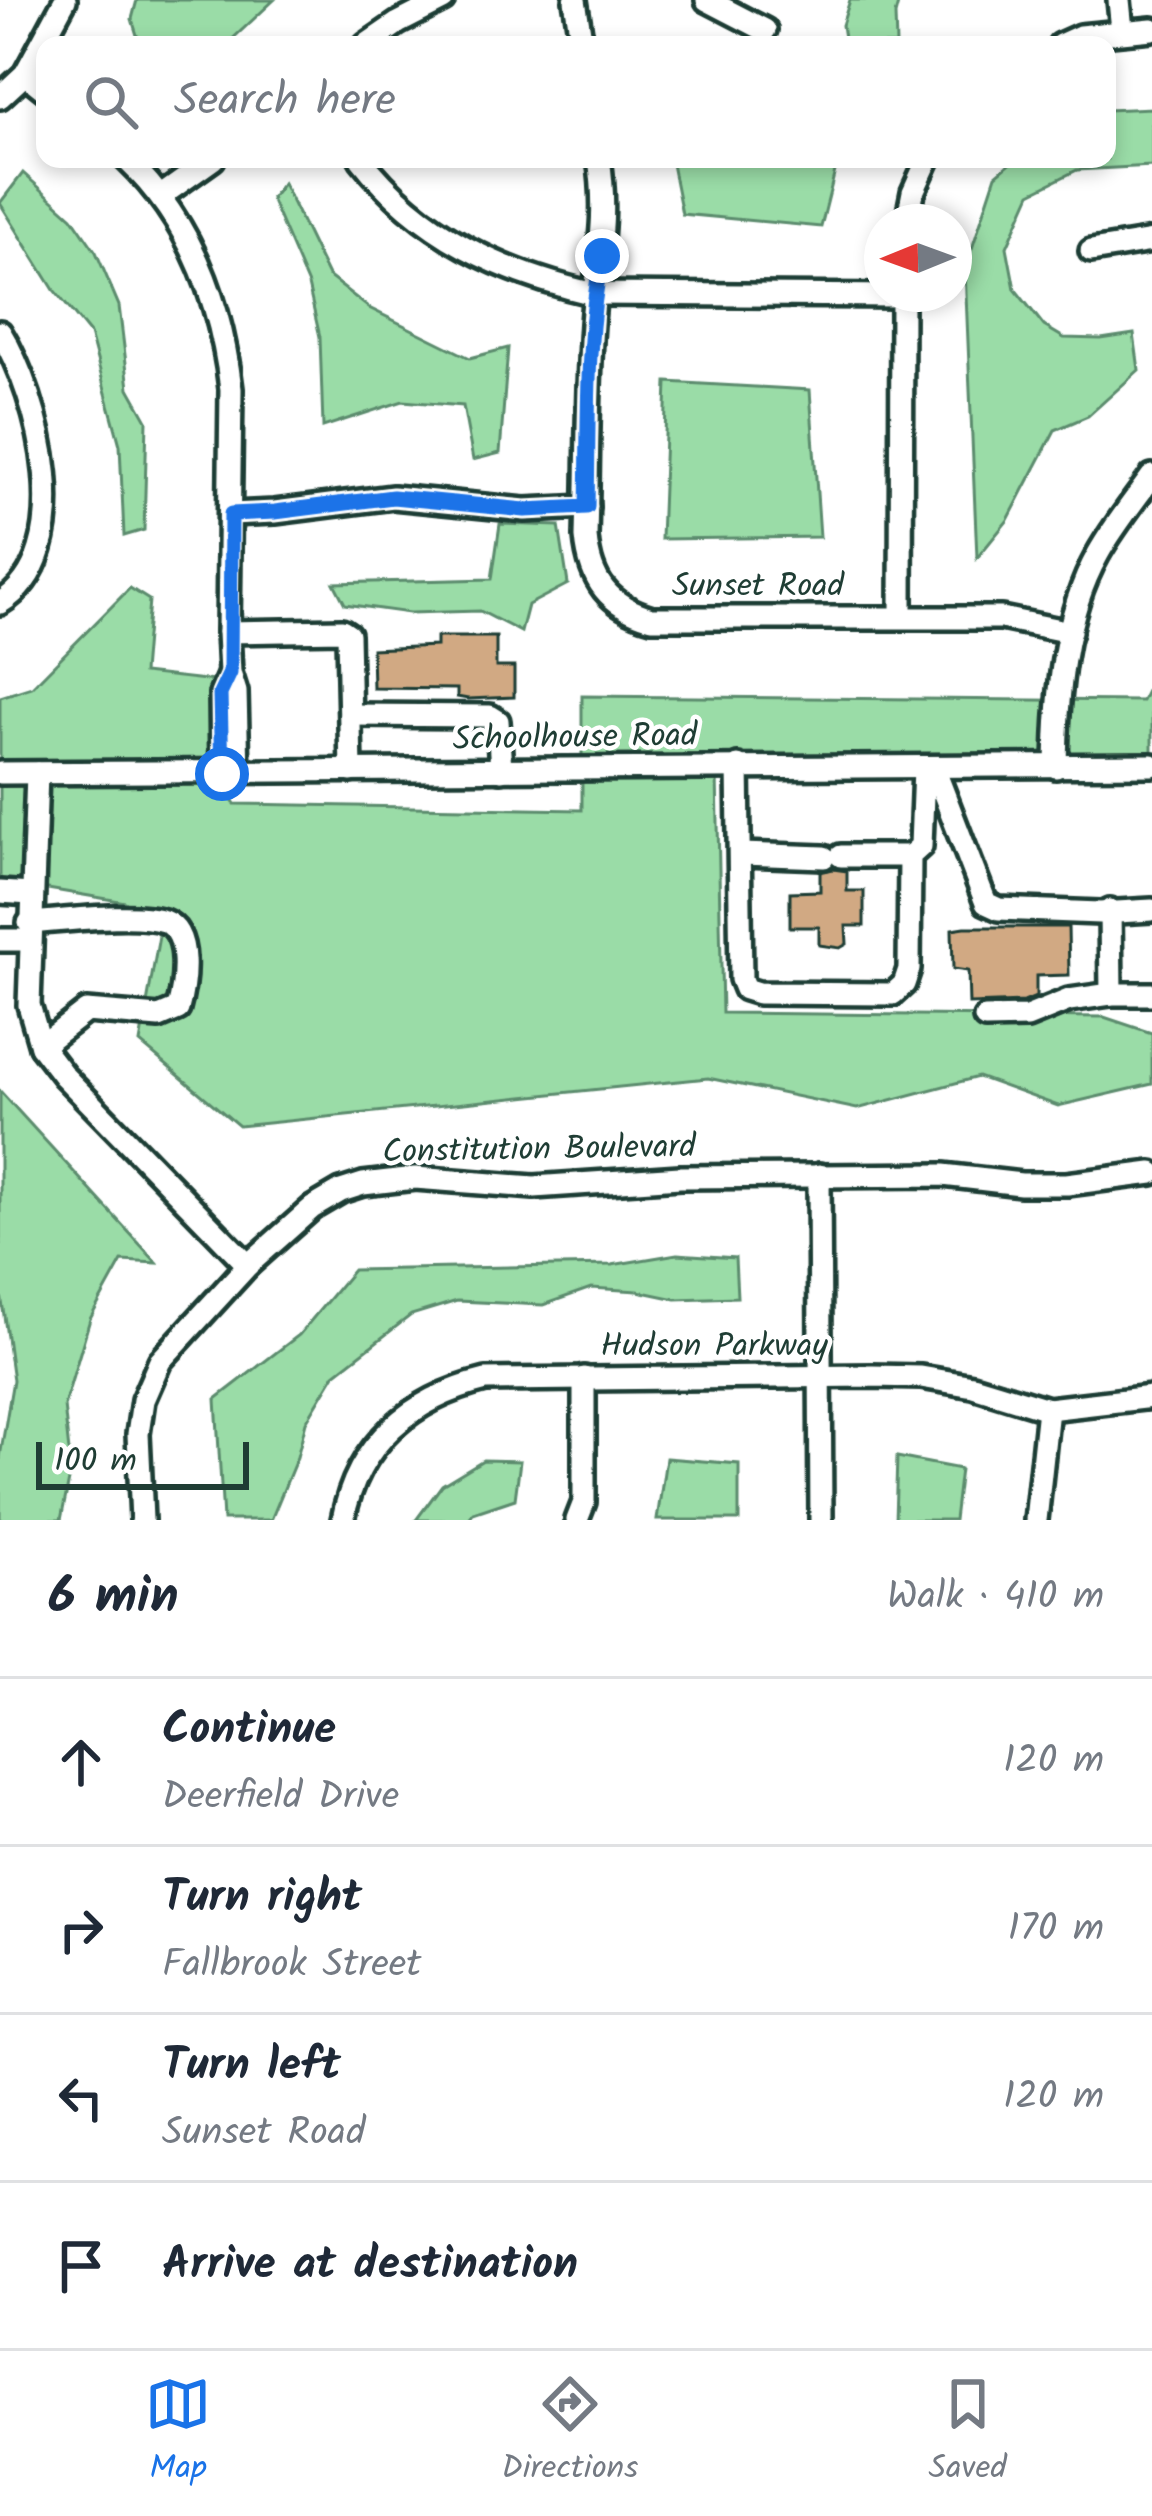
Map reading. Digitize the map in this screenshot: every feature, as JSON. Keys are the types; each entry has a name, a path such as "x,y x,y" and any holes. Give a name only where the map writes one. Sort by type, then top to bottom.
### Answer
{"street":[{"path":"46,36 65,0"},
{"path":"379,36 443,0"},
{"path":"575,0 581,36"},
{"path":"707,0 765,30"},
{"path":"1119,0 1122,30"},
{"path":"1080,36 1152,29"},
{"path":"0,98 25,74 36,54"},
{"path":"25,74 36,83"},
{"path":"134,168 161,196 198,260 220,322 231,389 230,673 220,694 230,774"},
{"path":"161,196 200,168"},
{"path":"369,168 398,201 454,243 550,284 594,294 864,295"},
{"name":"Sunset Road","path":"600,168 605,197 602,256 594,294 588,564 608,596 652,618 1001,618 1070,632"},
{"path":"911,204 924,168"},
{"path":"1091,251 1152,242"},
{"path":"901,616 902,312"},
{"path":"0,332 17,361 34,409 46,494 38,556 27,579 0,603"},
{"path":"1064,766 1057,705 1083,585 1098,554 1152,476"},
{"path":"231,514 393,497 525,510 587,507"},
{"path":"228,632 342,630 348,634 351,772"},
{"path":"350,715 490,716 498,721 501,770"},
{"name":"Schoolhouse Road","path":"0,773 1152,765"},
{"path":"738,766 741,979 746,989 893,994 904,984 909,969 910,856"},
{"path":"742,854 910,856 921,846 929,768"},
{"path":"929,768 986,903 998,909 1152,910"},
{"path":"37,773 29,1005 41,1046 64,1076 248,1265"},
{"path":"0,892 31,894"},
{"path":"1110,910 1111,994"},
{"path":"0,940 122,918 165,921 175,930 182,949 184,987 178,1009 159,1017 86,1011 41,1046"},
{"path":"985,1018 1027,1016 1060,1002 1111,994 1152,994"},
{"name":"Constitution Boulevard","path":"142,1520 138,1434 143,1400 160,1361 248,1265 312,1208 340,1191 390,1179 534,1187 680,1177 944,1175 1067,1184 1152,1173"},
{"path":"819,1175 821,1520"},
{"name":"Hudson Parkway","path":"343,1520 362,1460 406,1414 453,1388 486,1381 921,1377 973,1386 1048,1409 1152,1397"},
{"path":"577,1520 584,1502 584,1378"},
{"path":"1036,1520 1048,1409"}],"green space":[{"path":"137,0 274,0 236,36 137,36 132,19"},
{"path":"850,0 899,0 896,36 844,36"},
{"path":"1152,108 1152,166 1116,168 1116,110"},
{"path":"673,168 836,168 821,227 682,214"},
{"path":"1004,168 1114,168 1077,170 1031,193 1007,247 1015,289 1044,326 1064,338 1134,334 1139,370 1088,416 1055,430 1008,520 977,558 967,312 972,312 972,249 996,175"},
{"path":"23,173 72,217 96,252 119,306 129,388 147,420 144,530 124,536 120,445 90,334 54,290 0,203"},
{"path":"283,183 328,276 369,308 470,358 508,348 500,453 473,460 463,406 403,401 323,427 320,337 308,285 271,199"},
{"path":"667,382 810,390 820,537 661,539"},
{"path":"500,524 559,526 568,584 528,605 521,632 480,611 409,613 345,604 334,583 492,579"},
{"path":"130,588 149,600 143,673 215,681 209,759 235,804 582,810 582,696 1142,701 1152,681 1152,767 717,775 722,1013 1104,1017 1152,1033 1152,1084 1058,1106 978,1077 857,1109 708,1078 239,1126 140,1043 159,936 125,902 0,881 0,697 32,687"},
{"path":"0,1091 157,1263 122,1261 90,1319 64,1406 71,1470 61,1520 0,1520 0,1457 13,1380 0,1287"},
{"path":"677,1254 735,1258 737,1297 676,1299 591,1288 543,1305 457,1301 411,1315 335,1374 306,1422 271,1520 223,1520 216,1399 299,1335 353,1270 612,1265"},
{"path":"897,1457 960,1469 954,1520 895,1520"},
{"path":"666,1458 739,1464 739,1520 657,1520"},
{"path":"483,1460 520,1461 515,1499 473,1513 468,1520 416,1520 442,1485"}],"building":[{"path":"436,637 496,637 496,667 514,667 514,697 468,699 457,697 457,689 373,688 372,649 436,646"},
{"path":"847,871 847,891 864,891 864,926 846,926 847,944 840,948 819,945 819,927 790,927 790,892 820,891 820,872"},
{"path":"1068,927 1069,975 1036,976 1036,997 1024,1002 969,1004 968,971 953,969 952,929"}],"route":[{"path":"222,774 220,694 230,673 231,514 393,497 525,510 587,507 590,354 602,256"}]}
